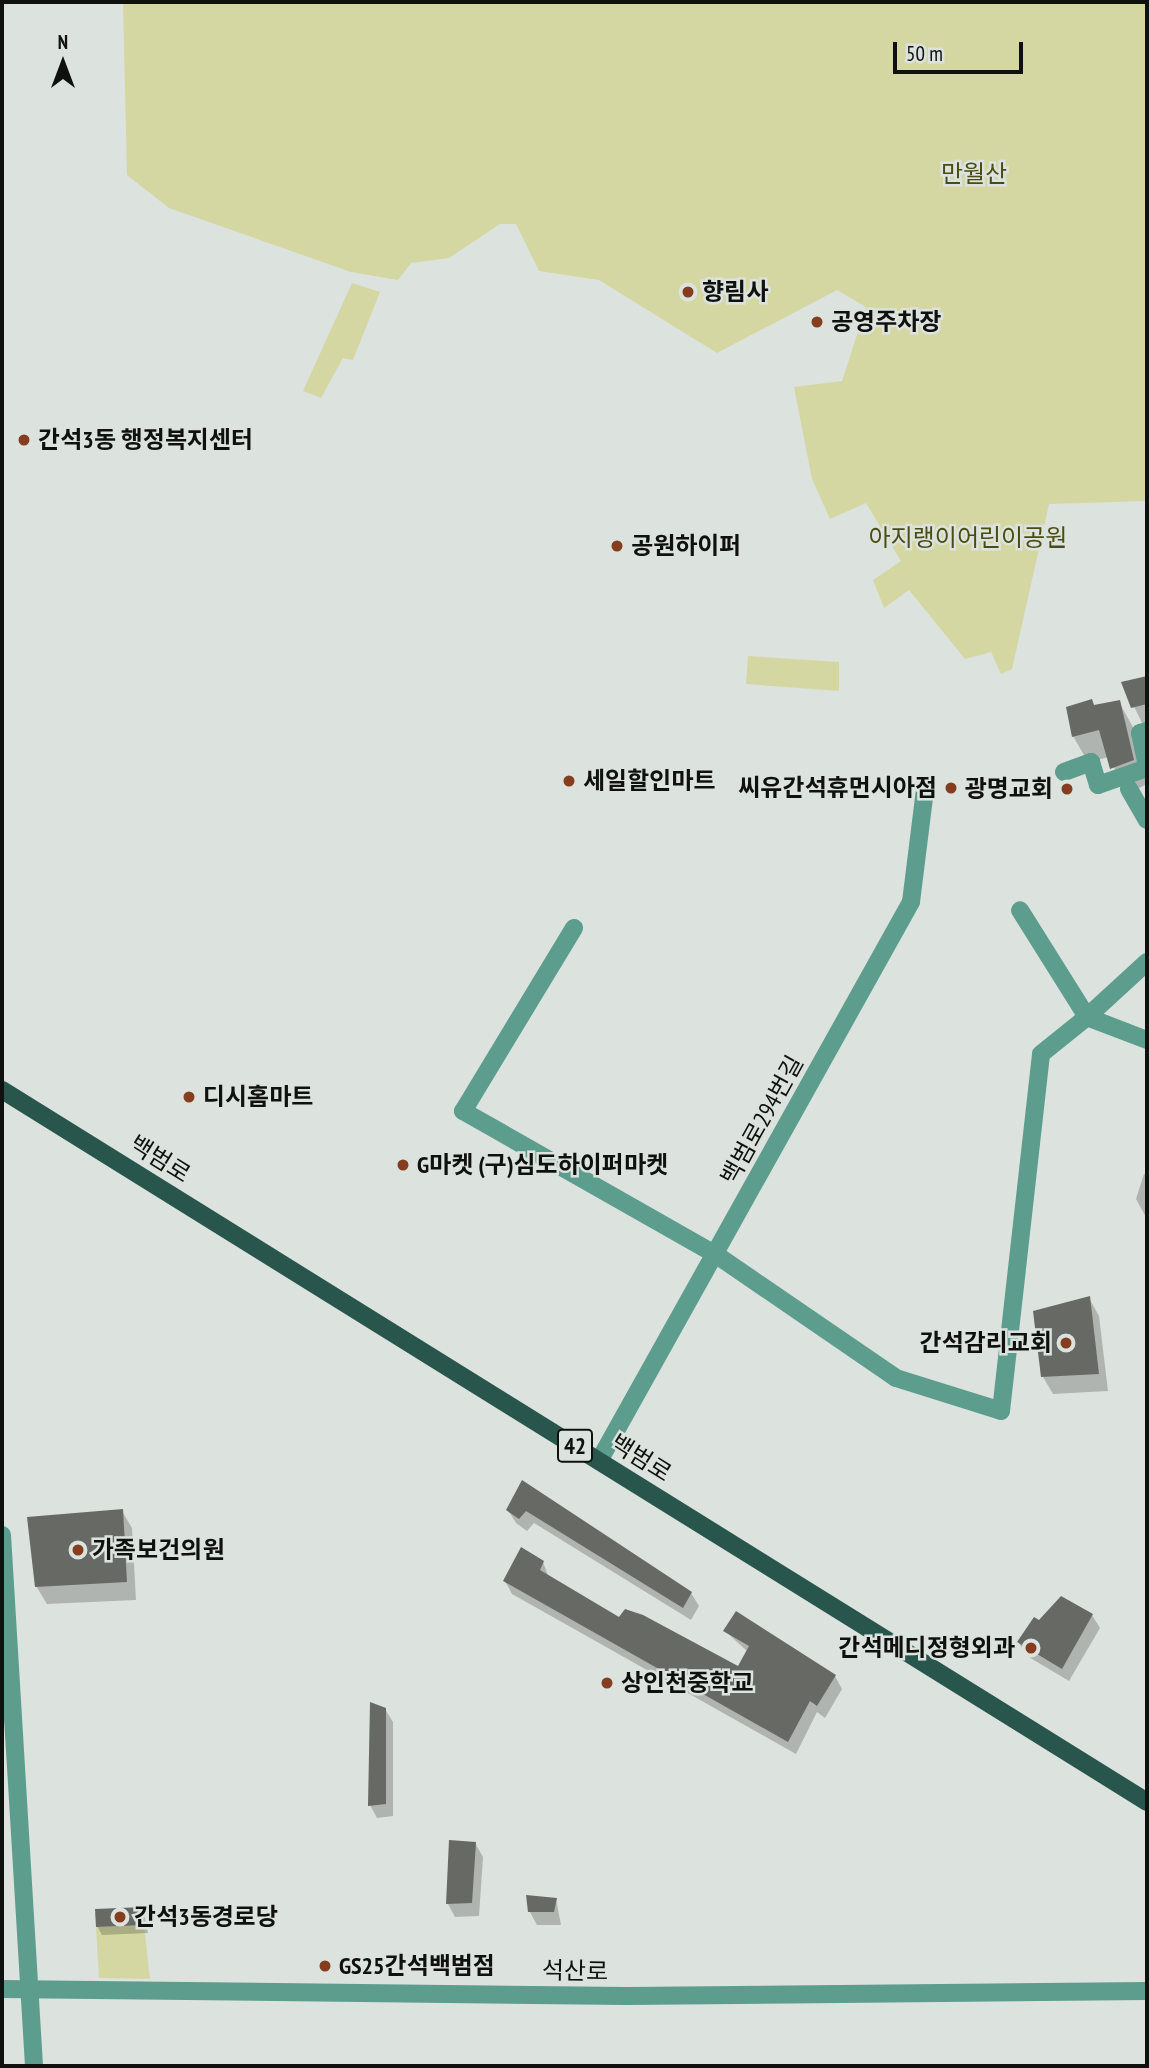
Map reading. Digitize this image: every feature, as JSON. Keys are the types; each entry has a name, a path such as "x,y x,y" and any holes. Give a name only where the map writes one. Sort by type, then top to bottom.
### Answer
{"main road":[{"name":"백범로","path":"2,1090 1147,1802"}],"street":[{"path":"1063,772 1091,762 1098,785 1147,767 1140,733 1147,731"},
{"name":"백범로294번길","path":"599,1461 911,902 925,789"},
{"path":"1129,789 1147,820"},
{"path":"1020,910 1087,1017 1147,1040"},
{"path":"574,928 463,1111 715,1254 896,1378 1002,1411 1041,1054 1087,1017 1147,962"},
{"path":"2,1535 34,2066"},
{"name":"석산로","path":"2,1989 614,1996 1147,1991"}],"green space":[{"name":"만월산","path":"123,2 1147,2 1147,501 1049,504 1012,669 1001,674 991,652 965,659 909,590 884,608 873,580 901,561 866,503 830,519 812,479 794,387 842,381 866,307 837,290 717,353 599,280 539,271 516,224 500,224 449,258 411,263 398,280 351,272 169,208 127,175"},
{"path":"352,283 380,292 353,360 343,358 321,398 303,391"},
{"path":"748,656 839,662 839,691 746,684"},
{"path":"144,1925 150,1979 99,1978 96,1927"}],"building":[{"path":"1147,676 1147,704 1131,708 1121,682"},
{"path":"1092,699 1094,705 1120,700 1134,760 1110,769 1099,730 1072,737 1066,707"},
{"name":"간석감리교회","path":"1090,1296 1099,1374 1041,1377 1033,1311"},
{"path":"522,1480 692,1592 683,1608 526,1511 519,1519 506,1510"},
{"name":"가족보건의원","path":"123,1509 127,1582 35,1587 27,1517"},
{"path":"521,1547 544,1561 540,1570 619,1617 625,1609 643,1615 738,1666 749,1646 723,1631 736,1611 836,1675 817,1706 810,1701 788,1742 503,1581"},
{"path":"1061,1596 1093,1614 1062,1669 1017,1642 1034,1617 1039,1620"},
{"path":"370,1702 386,1708 386,1804 368,1806"},
{"path":"449,1840 476,1842 472,1903 446,1904"},
{"path":"526,1895 557,1898 554,1912 528,1912"},
{"name":"간석3동경로당","path":"144,1907 144,1925 96,1927 95,1909"}],"place":[{"name":"향림사","path":"688,292"},
{"name":"공영주차장","path":"817,322"},
{"name":"간석3동 행정복지센터","path":"24,440"},
{"name":"공원하이퍼","path":"617,546"},
{"name":"세일할인마트","path":"569,781"},
{"name":"씨유간석휴먼시아점","path":"951,788"},
{"name":"광명교회","path":"1067,789"},
{"name":"디시홈마트","path":"189,1097"},
{"name":"G마켓 (구)심도하이퍼마켓","path":"403,1165"},
{"name":"간석감리교회","path":"1066,1343"},
{"name":"가족보건의원","path":"78,1550"},
{"name":"간석메디정형외과","path":"1031,1648"},
{"name":"상인천중학교","path":"607,1683"},
{"name":"간석3동경로당","path":"120,1917"},
{"name":"GS25간석백범점","path":"325,1966"}],"park label":[{"name":"아지랭이어린이공원","path":"968,538"}]}
